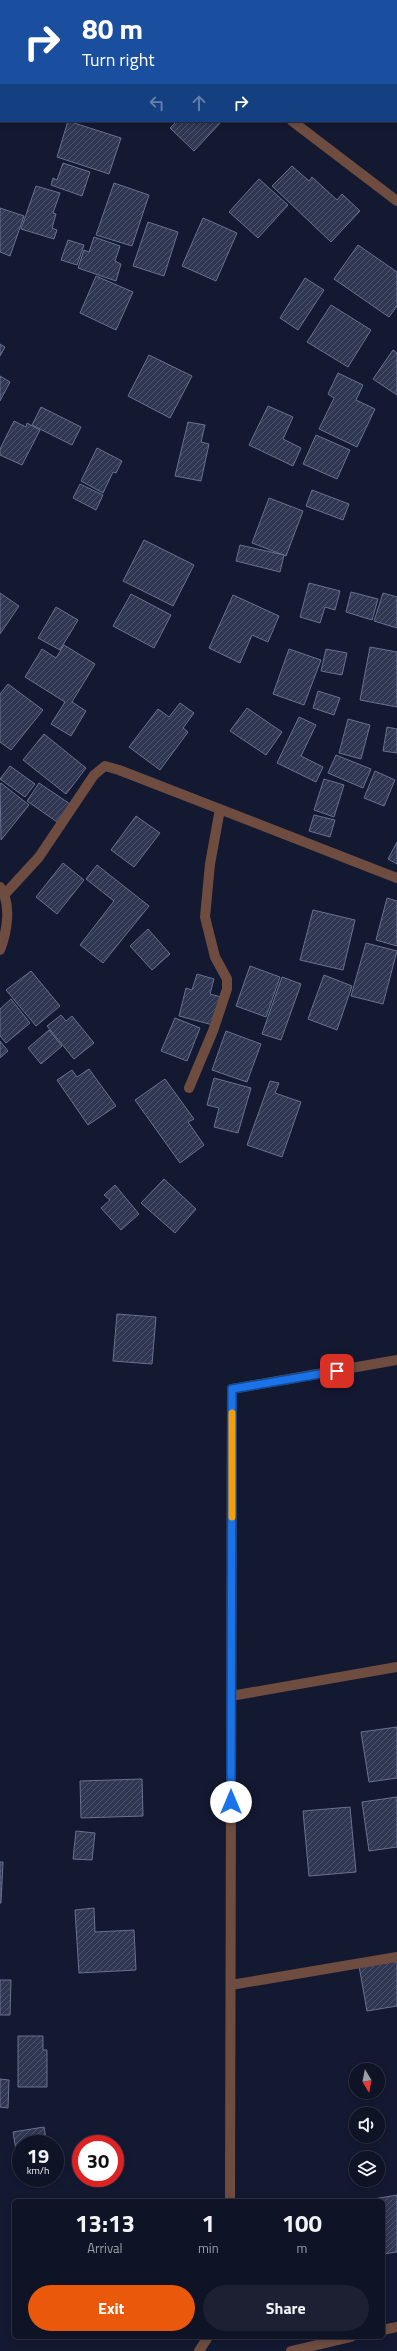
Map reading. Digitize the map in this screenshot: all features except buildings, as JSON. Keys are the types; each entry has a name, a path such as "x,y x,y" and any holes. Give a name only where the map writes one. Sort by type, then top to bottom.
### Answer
{"street":[{"path":"293,122 397,201"},
{"path":"0,950 6,935 7,920 3,891 39,857 94,775 105,766 120,770 397,878"},
{"path":"189,1088 213,1031 227,989 227,979 215,957 205,917 210,864 220,810"},
{"path":"230,2199 232,1389 397,1360"},
{"path":"231,1696 397,1667"},
{"path":"231,1984 397,1957"},
{"path":"385,2330 397,2327"},
{"path":"198,2351 207,2339"},
{"path":"291,2351 342,2339"}],"slow traffic":[{"path":"232,1413 232,1517"}],"route":[{"path":"231,1802 232,1389 337,1371"}]}
